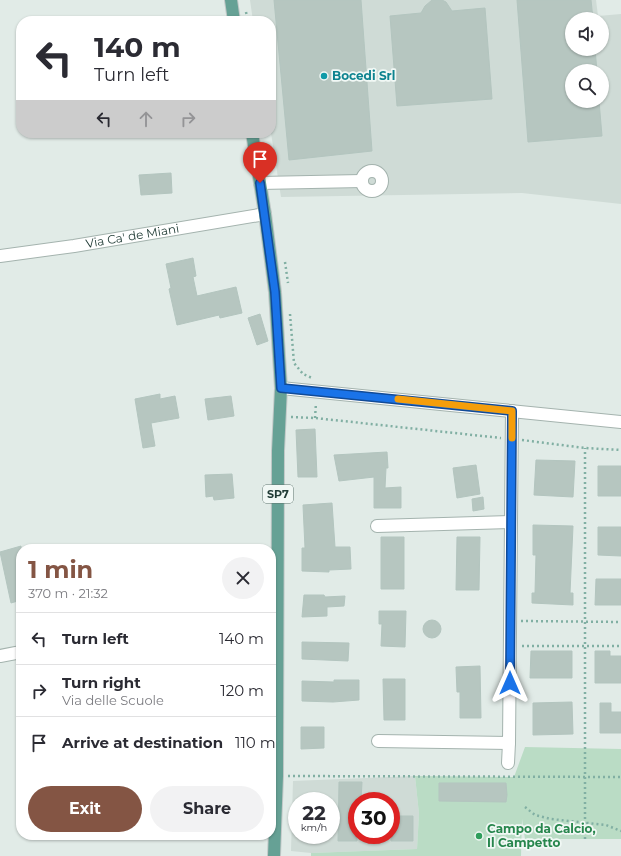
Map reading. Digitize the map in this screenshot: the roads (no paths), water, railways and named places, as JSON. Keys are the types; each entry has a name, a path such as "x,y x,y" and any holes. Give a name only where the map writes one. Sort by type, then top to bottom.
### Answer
{"main road":[{"path":"232,0 234,16"},
{"name":"SP7","path":"253,138 265,214 275,292 281,388 278,451 278,567 276,596"},
{"name":"SP7","path":"274,840 274,856"}],"street":[{"path":"260,183 362,181"},
{"name":"Via Ca' de Miani","path":"0,256 74,246 265,214"},
{"path":"281,388 621,422"},
{"path":"508,763 512,411"},
{"path":"377,526 511,522"},
{"path":"0,656 16,653"},
{"path":"378,741 509,743"}],"place":[{"name":"Bocedi Srl","path":"324,76"},
{"name":"Campo da Calcio, Il Campetto","path":"479,836"}]}
